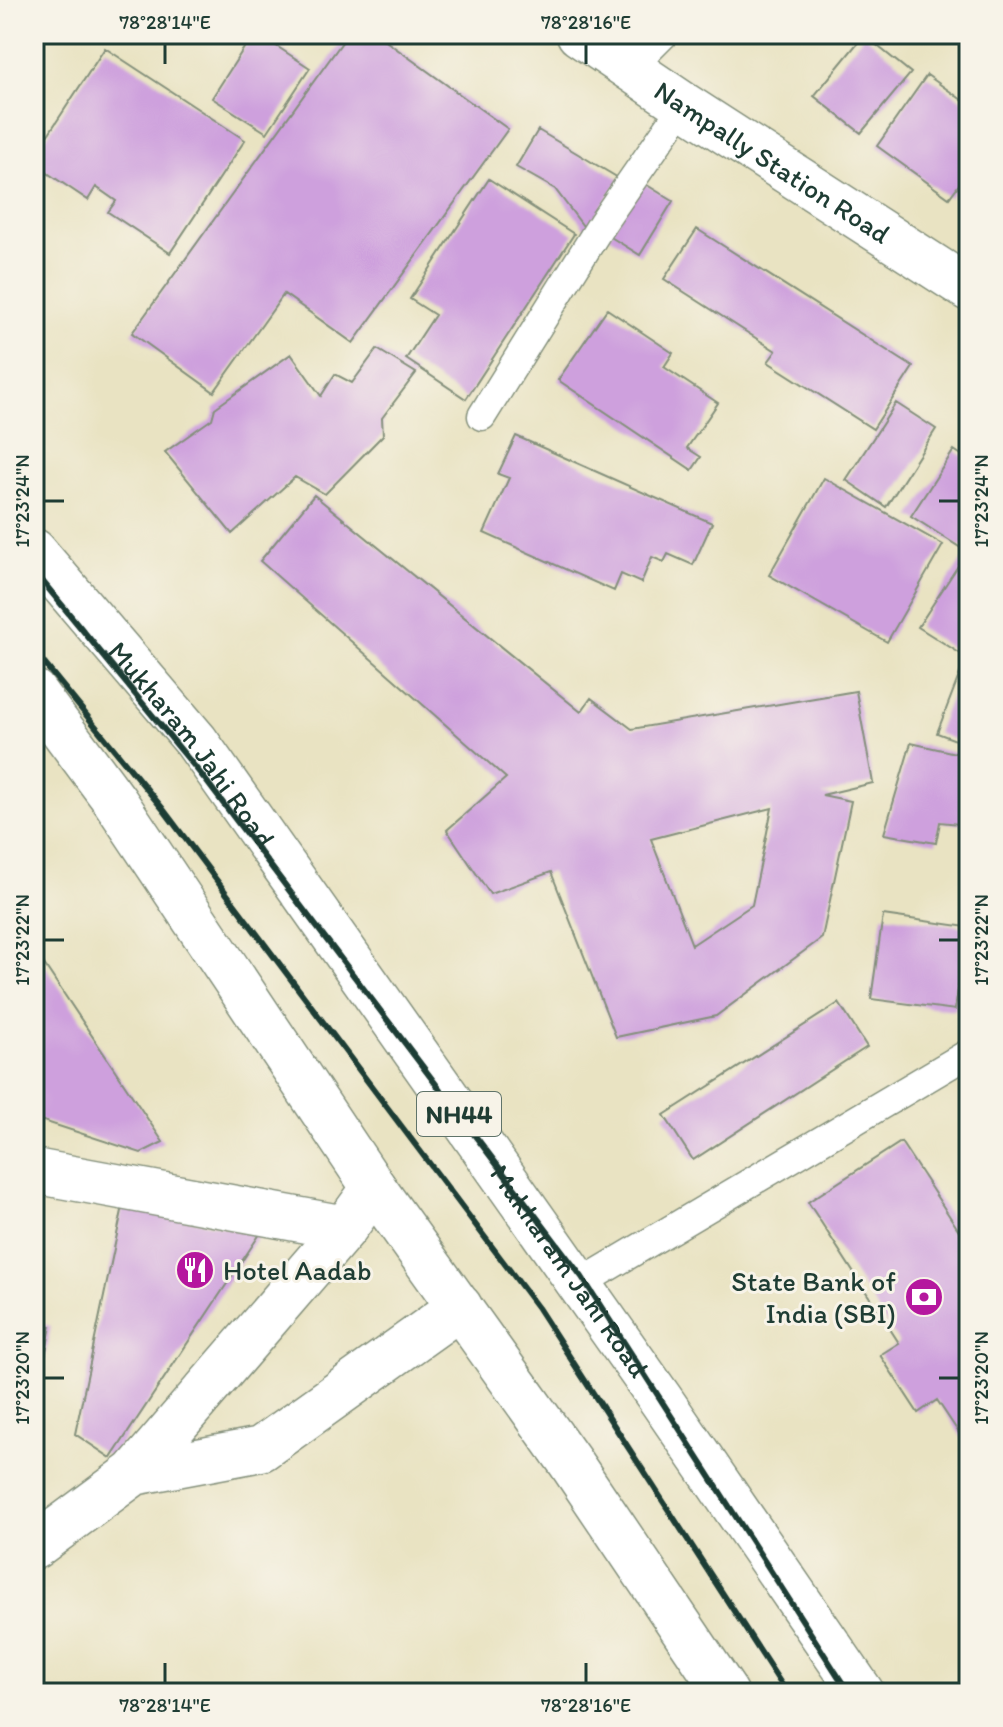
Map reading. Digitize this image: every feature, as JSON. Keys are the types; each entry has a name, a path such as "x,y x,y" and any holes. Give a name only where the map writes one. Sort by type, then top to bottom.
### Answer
{"main road":[{"name":"Nampally Station Road","path":"579,34 969,289"},
{"name":"Mukharam Jahi Road","path":"34,551 196,741 661,1400 862,1693"},
{"path":"34,692 115,801 374,1188 570,1462 726,1693"},
{"path":"34,1171 345,1228"},
{"path":"34,1547 134,1473 345,1228 374,1188"},
{"path":"134,1473 261,1449 460,1307"}],"lane":[{"path":"629,69 664,34"},
{"path":"482,416 603,222 684,105"},
{"path":"579,1284 969,1053"}],"building":[{"path":"253,34 258,34 310,68 267,133 212,98"},
{"path":"348,34 376,34 508,129 353,343 284,294 214,392 132,333"},
{"path":"864,35 911,73 861,133 814,96"},
{"path":"105,48 245,140 170,253 108,212 116,201 96,187 88,200 34,164 34,156"},
{"path":"927,75 969,105 969,171 949,198 877,146"},
{"path":"538,130 620,179 586,230 555,189 516,167"},
{"path":"489,179 574,234 466,399 406,359 435,315 410,299"},
{"path":"642,182 673,201 640,255 609,236"},
{"path":"697,229 913,367 873,429 768,362 776,351 664,279"},
{"path":"607,309 673,353 664,367 718,403 687,448 701,457 692,470 558,380"},
{"path":"377,349 416,373 382,418 383,435 325,494 295,477 232,534 165,452 212,419 215,408 291,354 321,396 335,374 352,383"},
{"path":"896,403 936,429 886,507 846,480"},
{"path":"516,436 712,523 693,565 668,554 664,562 652,557 641,583 621,574 614,591 484,533 509,478 498,474"},
{"path":"954,450 969,460 969,535 961,548 911,516"},
{"path":"824,478 943,545 887,642 769,575"},
{"path":"314,495 581,712 591,698 632,729 856,691 873,783 822,795 851,801 822,938 716,1016 616,1037 551,872 490,894 447,830 506,778 260,561","holes":["772,808 752,905 692,945 651,839"]},
{"path":"969,549 969,659 918,627"},
{"path":"962,668 969,671 969,745 937,733"},
{"path":"911,743 969,756 969,825 940,822 936,843 884,834"},
{"path":"883,915 967,927 955,1010 871,999"},
{"path":"34,949 163,1142 141,1153 34,1118"},
{"path":"839,1003 867,1047 693,1160 664,1115"},
{"path":"901,1142 969,1246 969,1448 937,1400 918,1413 880,1355 899,1343 808,1202"},
{"path":"123,1206 260,1234 111,1458 75,1434"},
{"path":"34,1323 51,1326 35,1405 34,1405"}],"railway":[{"path":"34,571 204,778 582,1277 849,1693"},
{"path":"34,651 163,809 538,1308 787,1693"}],"place":[{"name":"Hotel Aadab","path":"195,1270"},
{"name":"State Bank of India (SBI)","path":"924,1297"}]}
